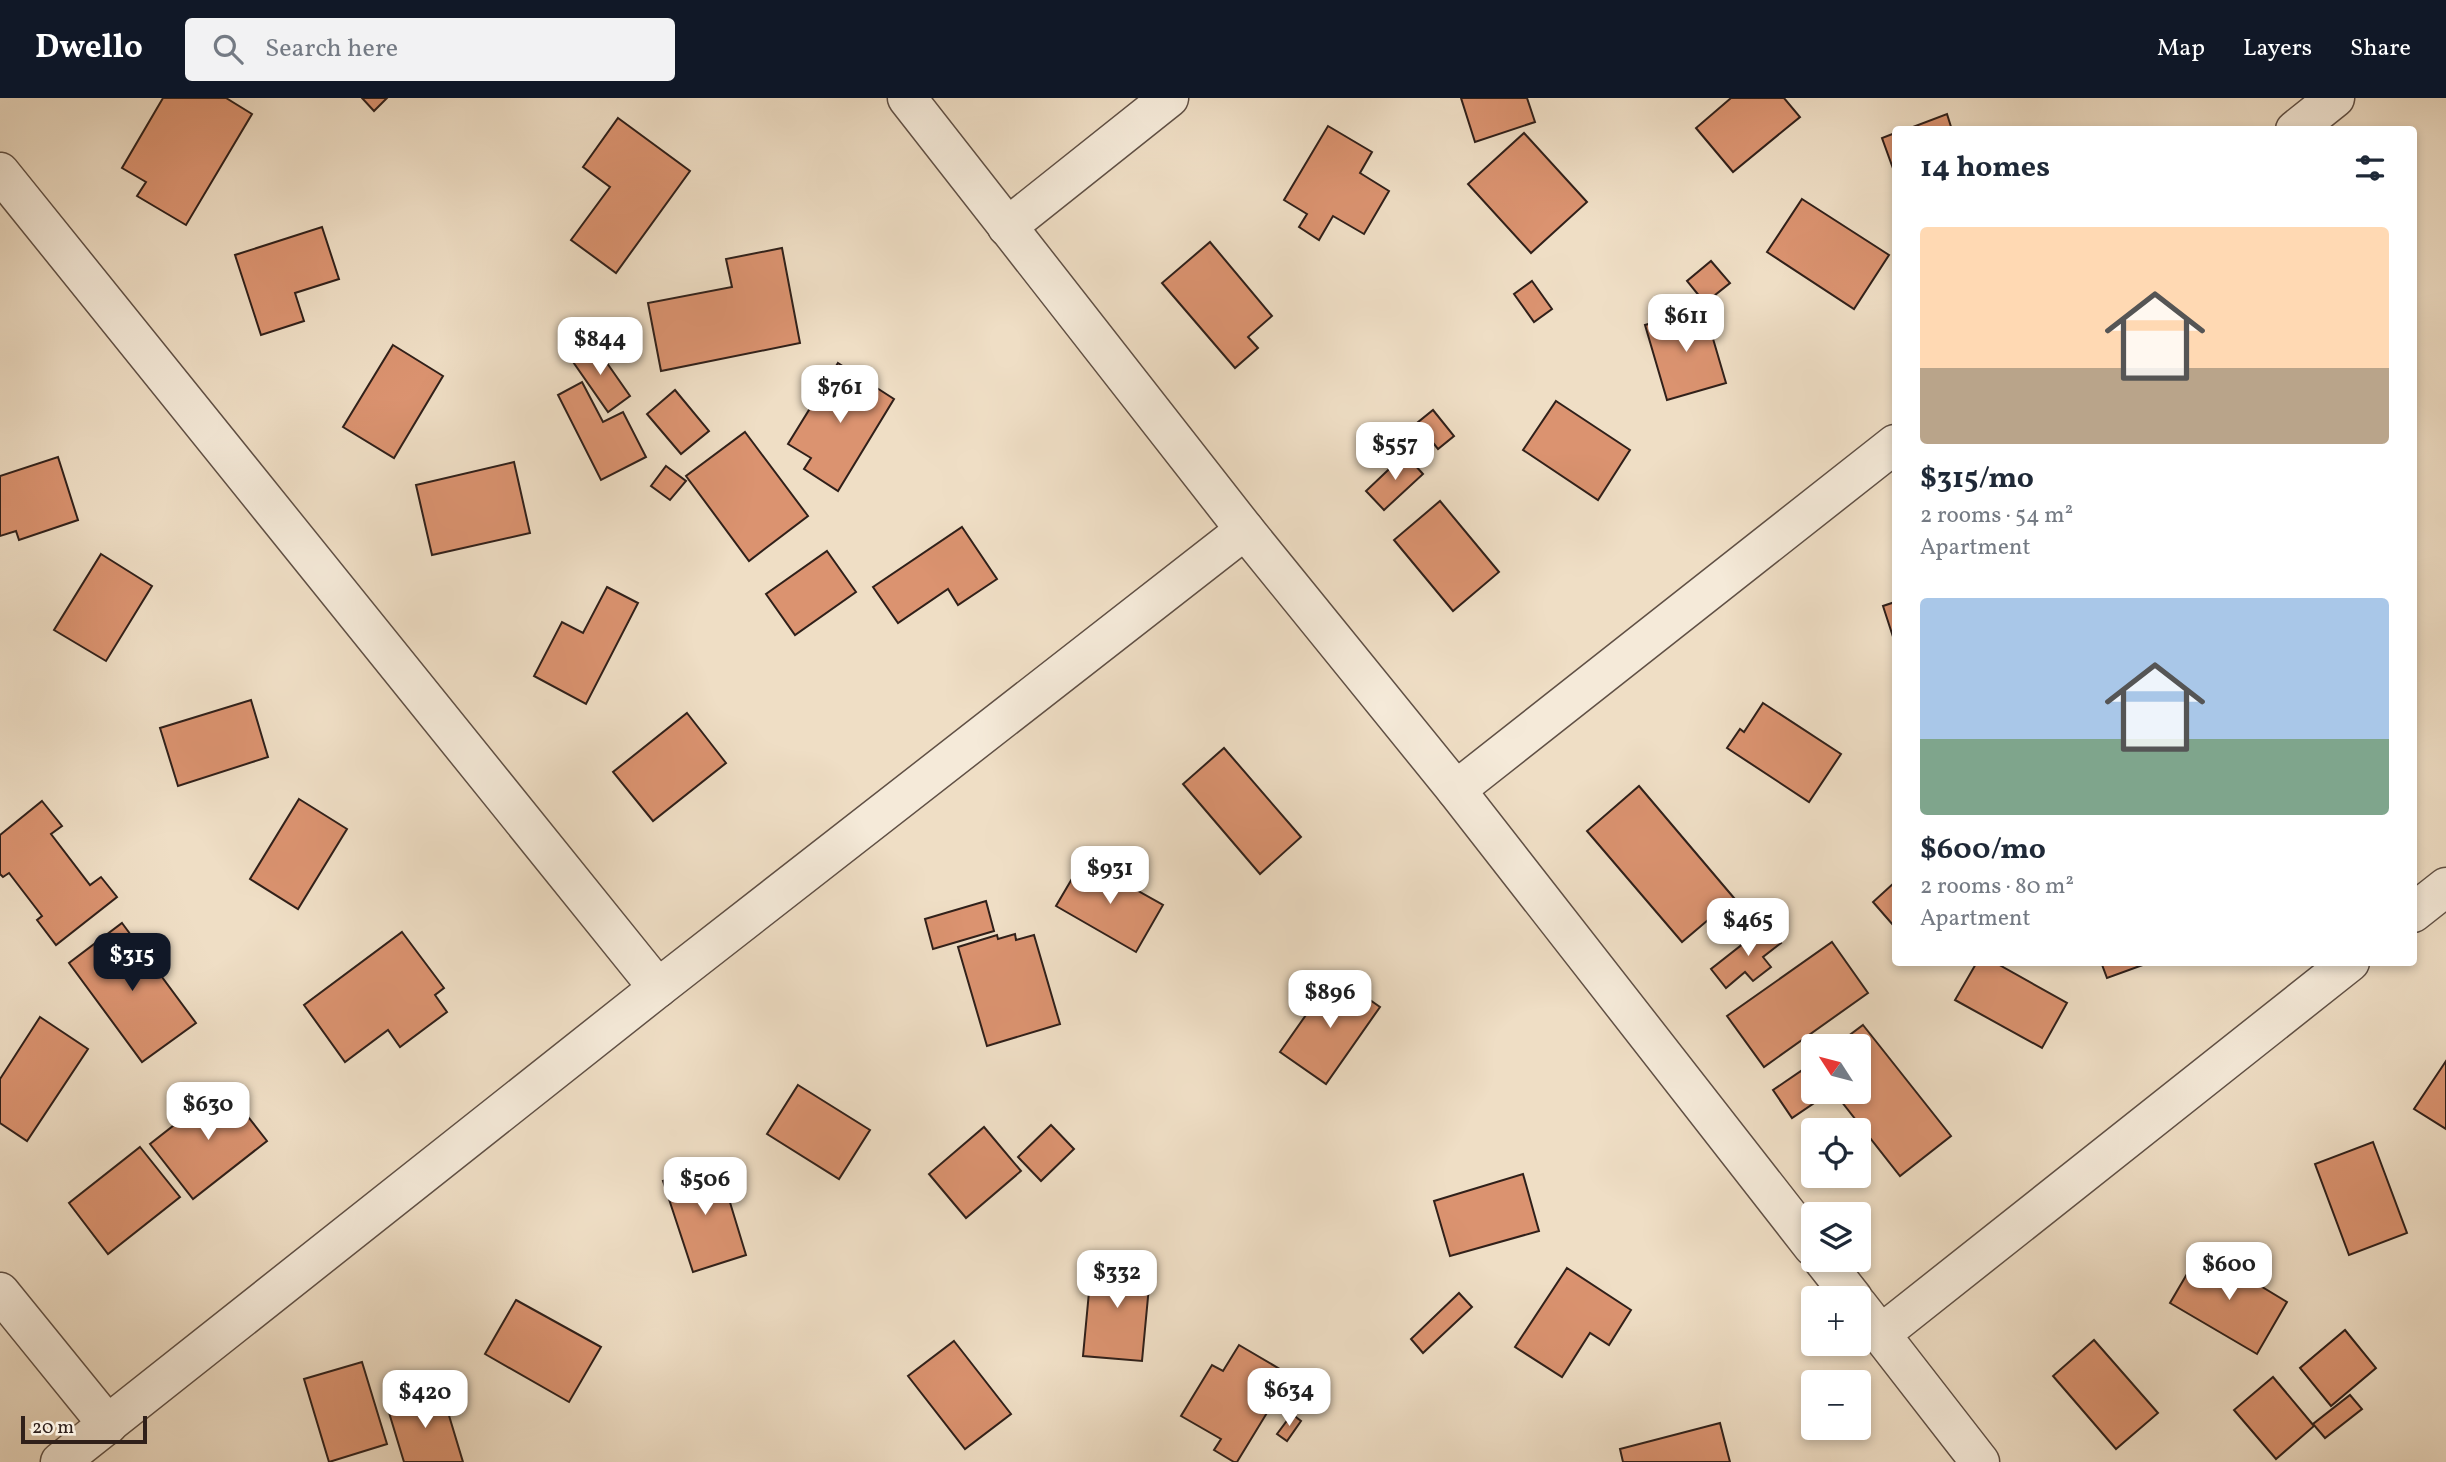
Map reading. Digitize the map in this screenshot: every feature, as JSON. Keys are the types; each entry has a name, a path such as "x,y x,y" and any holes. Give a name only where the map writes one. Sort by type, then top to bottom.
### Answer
{"street":[{"path":"907,98 1245,530 1456,790 1801,1232"},
{"path":"1007,226 1169,98"},
{"path":"2300,126 2335,98"},
{"path":"0,173 658,988"},
{"path":"1456,790 1892,446"},
{"path":"60,1462 658,988 1245,530"},
{"path":"2417,909 2446,887"},
{"path":"1871,1318 2345,966"},
{"path":"1832,1272 1844,1286"},
{"path":"0,1292 108,1425"},
{"path":"1871,1320 1980,1462"}],"building":[{"path":"163,98 226,98 252,114 186,225 137,196 146,182 122,168"},
{"path":"362,98 387,98 374,111"},
{"path":"1461,98 1527,98 1535,122 1475,142"},
{"path":"1731,98 1784,98 1800,117 1733,172 1696,128"},
{"path":"1947,114 1951,126 1916,126"},
{"path":"618,118 690,171 616,273 571,240 610,187 583,167"},
{"path":"1328,126 1372,152 1360,173 1389,191 1364,234 1333,216 1319,240 1299,227 1307,214 1284,200"},
{"path":"1524,133 1587,202 1531,253 1468,184"},
{"path":"1892,134 1892,166 1882,138"},
{"path":"1802,199 1889,255 1854,309 1767,252"},
{"path":"322,227 339,279 295,293 304,321 261,335 235,255"},
{"path":"1210,242 1272,316 1248,337 1258,348 1235,368 1162,283"},
{"path":"782,248 800,343 661,371 648,303 732,287 726,259"},
{"path":"1711,261 1730,283 1705,303 1687,281"},
{"path":"1532,281 1552,309 1534,322 1514,294"},
{"path":"1704,308 1726,383 1667,400 1645,325"},
{"path":"593,343 630,396 608,412 571,359"},
{"path":"393,345 443,376 394,458 343,427"},
{"path":"838,363 894,399 838,491 804,469 811,458 788,444"},
{"path":"582,382 603,422 623,412 646,457 601,480 558,395"},
{"path":"675,390 709,431 681,454 647,414"},
{"path":"1556,401 1630,450 1598,500 1523,450"},
{"path":"1433,410 1454,436 1438,449 1417,423"},
{"path":"745,432 808,516 749,561 686,476"},
{"path":"1405,454 1423,474 1384,510 1366,491"},
{"path":"58,457 78,520 19,540 16,531 0,536 0,476"},
{"path":"514,462 530,533 432,555 416,485"},
{"path":"666,466 686,481 670,500 651,486"},
{"path":"1440,501 1499,572 1453,611 1394,540"},
{"path":"962,527 997,579 958,605 948,589 898,623 873,587"},
{"path":"827,551 856,592 795,635 766,594"},
{"path":"101,554 152,586 106,661 54,630"},
{"path":"607,587 638,603 586,704 534,676 562,622 583,633"},
{"path":"1892,603 1892,634 1883,606"},
{"path":"251,700 268,757 178,786 160,728"},
{"path":"1763,703 1841,754 1809,802 1727,748 1740,729 1744,732"},
{"path":"687,713 726,763 653,821 613,772"},
{"path":"1224,748 1301,837 1260,874 1183,784"},
{"path":"1639,786 1734,898 1682,942 1587,831"},
{"path":"299,799 347,829 298,909 250,879"},
{"path":"42,801 62,826 51,834 90,885 101,877 117,897 56,945 37,920 42,916 9,873 3,877 0,874 0,835"},
{"path":"1083,860 1163,905 1136,952 1056,906"},
{"path":"1892,885 1892,924 1873,902"},
{"path":"986,901 994,931 933,949 925,919"},
{"path":"122,923 196,1023 142,1062 69,963"},
{"path":"1767,925 1781,943 1763,957 1771,967 1753,981 1745,972 1726,988 1711,969"},
{"path":"402,932 444,988 435,995 447,1012 400,1047 388,1030 345,1062 304,1005"},
{"path":"1015,934 1016,940 1034,935 1060,1024 987,1046 958,947 997,935 998,939"},
{"path":"1832,942 1868,993 1810,1034 1801,1034 1801,1041 1764,1067 1727,1016"},
{"path":"1975,966 2001,966 2067,1003 2042,1048 1955,1000"},
{"path":"2102,966 2140,966 2107,978"},
{"path":"1334,975 1380,1007 1326,1084 1280,1052"},
{"path":"40,1017 88,1049 27,1141 0,1123 0,1079"},
{"path":"1863,1025 1870,1034 1851,1034"},
{"path":"1871,1035 1951,1136 1900,1176 1871,1139 1871,1118 1854,1118 1843,1104 1871,1104"},
{"path":"2446,1061 2446,1129 2414,1109"},
{"path":"1801,1071 1801,1104 1813,1104 1792,1118 1773,1090"},
{"path":"798,1085 870,1130 839,1179 767,1134"},
{"path":"224,1086 267,1141 193,1199 150,1144"},
{"path":"1051,1125 1074,1149 1041,1181 1018,1157"},
{"path":"984,1127 1021,1171 966,1218 929,1174"},
{"path":"2373,1142 2407,1233 2349,1255 2315,1164"},
{"path":"140,1147 180,1197 108,1254 69,1203"},
{"path":"718,1163 746,1255 693,1272 663,1181"},
{"path":"1523,1174 1539,1231 1450,1256 1434,1201"},
{"path":"2201,1250 2287,1302 2257,1354 2170,1303"},
{"path":"1092,1260 1151,1265 1142,1361 1083,1356"},
{"path":"1567,1268 1631,1310 1609,1345 1590,1333 1562,1377 1515,1347"},
{"path":"1459,1293 1472,1307 1423,1353 1411,1339"},
{"path":"516,1300 601,1347 569,1402 485,1354"},
{"path":"2345,1330 2376,1368 2331,1406 2300,1368"},
{"path":"2094,1340 2158,1413 2116,1449 2053,1376"},
{"path":"954,1341 1011,1414 965,1449 908,1376"},
{"path":"1239,1345 1290,1375 1237,1462 1234,1462 1214,1450 1221,1439 1181,1416 1212,1365 1223,1371"},
{"path":"362,1362 387,1444 329,1462 304,1379"},
{"path":"2273,1377 2314,1426 2276,1459 2234,1410"},
{"path":"441,1389 463,1462 404,1462 387,1406"},
{"path":"2350,1395 2362,1409 2325,1438 2313,1424"},
{"path":"1292,1414 1301,1421 1287,1441 1277,1434"},
{"path":"1720,1423 1730,1462 1623,1462 1620,1449"}]}
